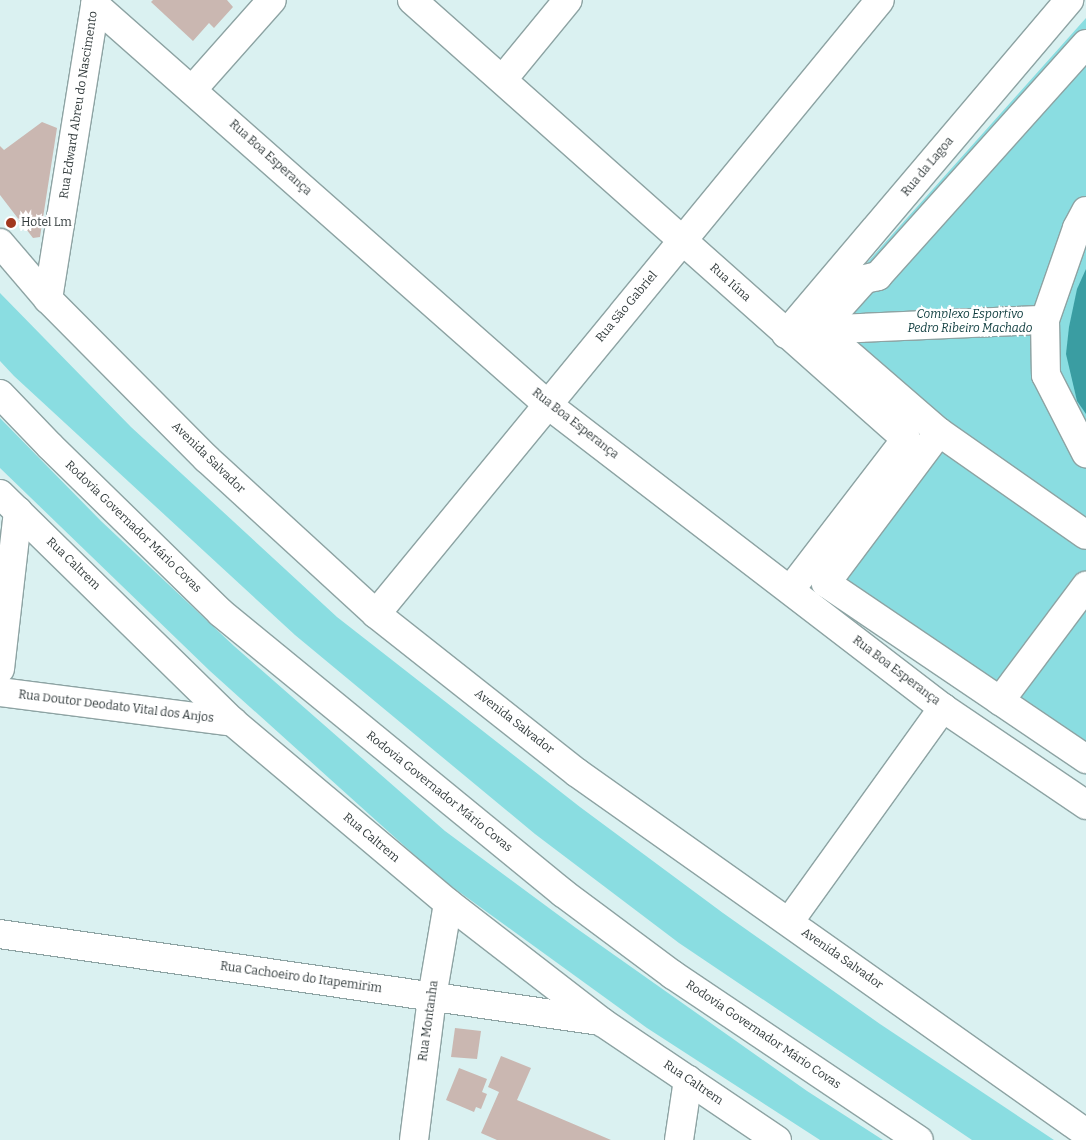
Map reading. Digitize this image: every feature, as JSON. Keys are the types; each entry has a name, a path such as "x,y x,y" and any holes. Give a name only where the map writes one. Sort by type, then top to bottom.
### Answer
{"main road":[{"path":"192,90 272,0"},
{"name":"Rua Iúna","path":"412,0 906,439 790,590"},
{"path":"503,79 568,0"},
{"name":"Rua São Gabriel","path":"376,614 880,0"},
{"name":"Rua da Lagoa","path":"786,334 1069,0"},
{"name":"Rua Boa Esperança","path":"95,2 547,404 943,708 1086,805"},
{"name":"Rua Edward Abreu do Nascimento","path":"48,299 95,2"},
{"path":"820,329 865,279 878,276 1086,44"},
{"path":"1086,211 1077,228 1045,320 1046,375 1086,453"},
{"name":"Avenida Salvador","path":"0,242 48,299 207,459 376,614 576,772 1086,1133"},
{"path":"786,334 820,329 1045,320"},
{"path":"820,329 939,432 1086,535"},
{"name":"Rodovia Governador Mário Covas","path":"0,394 50,446 221,613 562,893 673,975 919,1140"},
{"path":"939,432 826,583 1086,759"},
{"path":"0,669 9,503"},
{"name":"Rua Caltrem","path":"9,503 233,722 448,903 602,1022 777,1140"},
{"path":"1000,702 1085,590"},
{"name":"Rua Doutor Deodato Vital dos Anjos","path":"0,692 233,722"},
{"path":"789,922 943,708"},
{"name":"Rua Montanha","path":"414,1140 432,997 448,903"},
{"name":"Rua Cachoeiro do Itapemirim","path":"0,934 602,1022"},
{"path":"679,1140 688,1080"}],"green space":[{"name":"Complexo Esportivo Pedro Ribeiro Machado","path":"1086,18 1086,775 805,587 920,433 806,331"},
{"path":"0,293 131,427 337,617 580,807 723,913 880,1024 1054,1140 972,1140 679,943 535,834 295,635 14,376 0,361"},
{"path":"0,418 101,521 234,646 445,831 576,928 807,1091 883,1140 820,1140 647,1028 440,878 210,671 0,468"}],"shaded area":[{"path":"1086,269 1086,414 1077,401 1066,354 1069,327 1077,289"}],"building":[{"path":"153,0 227,0 233,7 214,28 209,23 193,41 151,2"},
{"path":"42,122 57,128 40,237 33,238 0,195 0,146 4,150"},
{"path":"455,1028 481,1031 477,1059 451,1057"},
{"path":"501,1056 531,1068 517,1100 611,1140 497,1140 481,1133 499,1092 488,1087"},
{"path":"459,1068 487,1079 482,1092 487,1094 481,1109 476,1107 474,1112 446,1100"}],"place":[{"name":"Hotel Lm","path":"11,223"}]}
